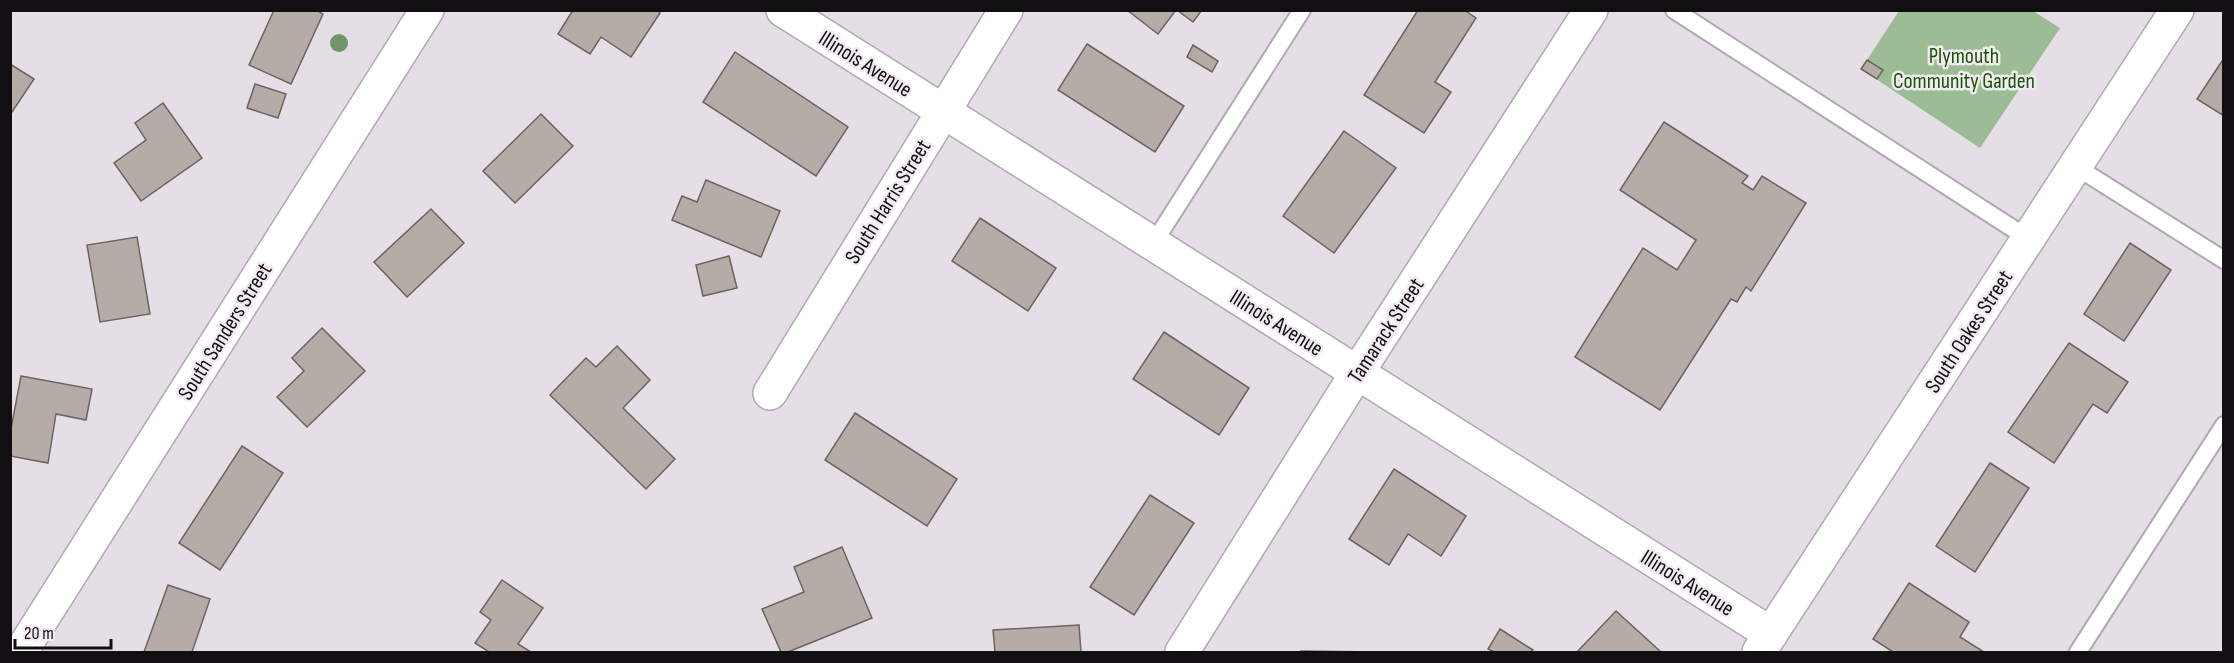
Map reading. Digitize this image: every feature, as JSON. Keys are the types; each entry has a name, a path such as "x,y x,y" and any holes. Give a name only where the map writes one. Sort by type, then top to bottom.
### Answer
{"street":[{"name":"South Sanders Street","path":"21,652 427,10"},
{"name":"Illinois Avenue","path":"783,10 1357,373 1765,643"},
{"name":"South Harris Street","path":"770,393 1006,10"},
{"name":"Tamarack Street","path":"1182,652 1357,373 1591,10"},
{"name":"South Oakes Street","path":"1765,643 2177,10"}],"lane":[{"path":"1154,244 1302,10"},
{"path":"1674,10 2029,239"},
{"path":"2076,166 2223,260"},
{"path":"2078,652 2223,425"}],"green space":[{"name":"Plymouth Community Garden","path":"1899,11 2033,11 2060,28 1980,148 1861,69"}],"building":[{"path":"274,10 316,10 323,14 291,84 249,65"},
{"path":"573,10 657,10 660,13 631,57 601,37 590,54 558,34"},
{"path":"1127,10 1176,10 1158,34"},
{"path":"1177,10 1202,10 1193,22"},
{"path":"1418,10 1464,10 1476,18 1435,82 1451,92 1424,133 1364,95"},
{"path":"1087,44 1184,106 1155,152 1058,90"},
{"path":"1193,45 1218,61 1212,72 1187,57"},
{"path":"735,52 848,127 816,176 703,102"},
{"path":"1867,60 1883,70 1877,79 1861,69"},
{"path":"2222,61 2224,62 2224,116 2197,99"},
{"path":"10,64 34,79 10,115"},
{"path":"255,84 286,94 278,118 247,108"},
{"path":"163,103 202,158 141,201 114,163 146,140 135,123"},
{"path":"541,114 573,146 515,203 483,171"},
{"path":"1664,122 1748,176 1742,183 1753,190 1762,176 1806,203 1751,291 1746,287 1737,302 1731,299 1660,410 1575,357 1643,248 1677,270 1696,240 1620,190"},
{"path":"1344,131 1396,168 1334,253 1283,216"},
{"path":"706,180 780,211 761,257 672,220 682,196 697,202"},
{"path":"431,209 464,243 407,297 374,262"},
{"path":"980,218 1056,268 1028,311 952,261"},
{"path":"137,237 150,314 100,322 87,245"},
{"path":"2130,243 2171,270 2124,341 2084,314"},
{"path":"729,256 737,288 703,296 696,265"},
{"path":"322,328 365,371 307,427 277,397 304,371 292,358"},
{"path":"1164,332 1249,388 1219,435 1133,379"},
{"path":"2069,343 2128,382 2107,413 2093,404 2054,463 2008,432"},
{"path":"617,346 650,380 623,408 675,459 646,489 550,395 586,358 596,367"},
{"path":"21,376 92,389 86,420 56,414 48,463 10,456 10,434"},
{"path":"855,413 957,479 927,526 825,460"},
{"path":"242,446 283,473 220,570 179,543"},
{"path":"1990,463 2029,488 1975,572 1936,546"},
{"path":"1394,469 1466,516 1441,556 1408,534 1389,565 1349,539"},
{"path":"1150,495 1194,523 1134,615 1090,587"},
{"path":"842,547 872,618 788,652 781,652 762,609 804,592 794,567"},
{"path":"502,580 543,608 518,644 531,652 489,652 475,643 491,620 480,612"},
{"path":"1909,583 1969,622 1960,637 1984,652 1893,652 1873,639"},
{"path":"168,585 210,599 192,652 144,652"},
{"path":"1616,611 1661,652 1577,652"},
{"path":"1079,625 1081,652 995,652 993,630"},
{"path":"1500,629 1533,650 1531,652 1494,652 1488,649"},
{"path":"1301,651 1377,652 1301,652"}]}
